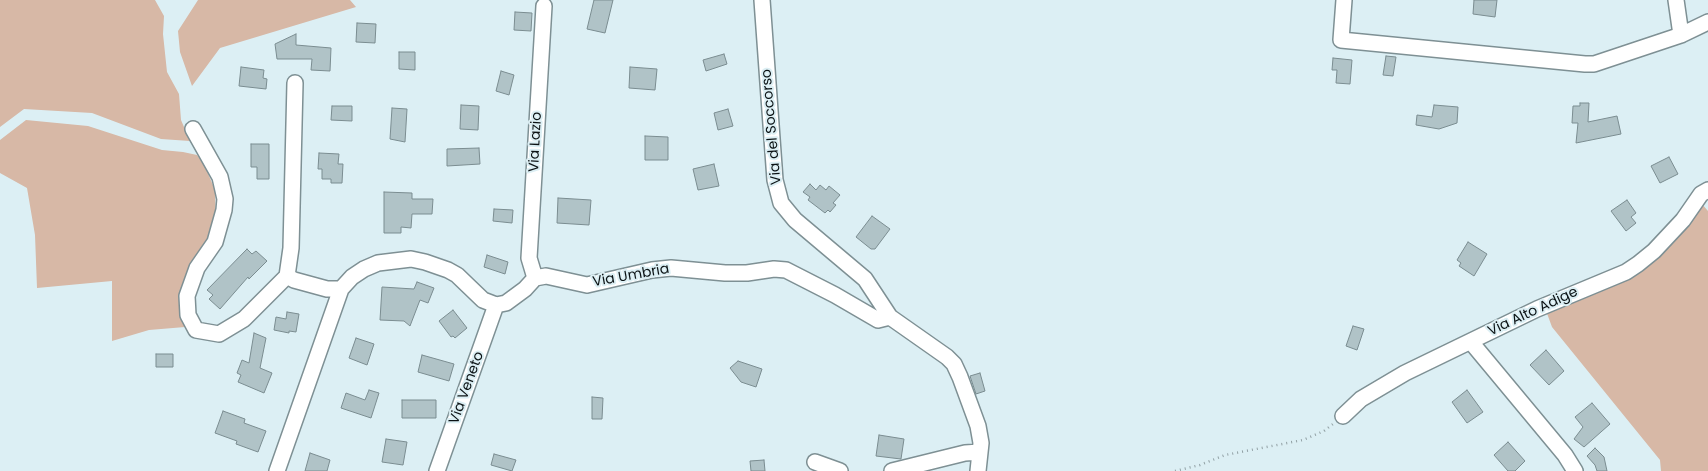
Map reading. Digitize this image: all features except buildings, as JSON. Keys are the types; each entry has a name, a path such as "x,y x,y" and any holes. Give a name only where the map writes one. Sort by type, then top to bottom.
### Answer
{"street":[{"name":"Via del Soccorso","path":"762,0 775,180 781,203 795,220 865,279 890,317 954,364 978,426 981,443 978,471"},
{"path":"1344,0 1341,40 1594,64 1681,35 1708,22"},
{"path":"1676,0 1681,35"},
{"name":"Via Lazio","path":"535,278 529,258 544,6"},
{"path":"193,129 220,176 225,199 224,210 215,242 197,268 187,296 188,315 196,330 219,334 244,319 287,276 291,248 295,83"},
{"name":"Via Alto Adige","path":"1342,416 1361,399 1405,373 1537,309 1626,272 1654,251 1683,220 1701,194 1708,190"},
{"path":"277,471 342,289 352,277 378,263 411,259 448,270 457,275 483,300 489,304 496,305 506,303 525,289 535,278"},
{"name":"Via Umbria","path":"535,278 546,276 588,285 652,270 671,268 725,273 747,273 774,269 786,270 878,320 890,317"},
{"path":"287,276 294,280 327,289 342,289"},
{"name":"Via Veneto","path":"437,471 496,305"},
{"path":"1471,342 1565,455 1575,471"},
{"path":"892,471 965,453 980,452"},
{"path":"815,462 840,471"}],"path":[{"path":"1176,471 1200,465 1225,455 1303,440 1324,431 1342,416"}],"shaded area":[{"path":"0,0 155,0 164,16 163,34 167,72 179,94 181,120 190,141 161,139 92,113 24,109 0,127"},
{"path":"198,0 350,0 356,7 220,48 192,86 180,52 178,31"},
{"path":"26,120 88,126 162,150 197,155 204,164 215,190 216,220 183,308 185,327 149,330 112,341 112,281 37,288 35,235 27,188 0,173 0,140"},
{"path":"1701,203 1708,211 1708,471 1661,471 1660,460 1552,327 1545,308 1641,270"}]}
